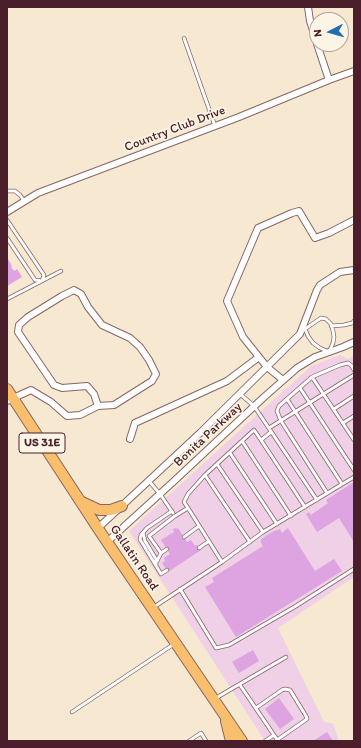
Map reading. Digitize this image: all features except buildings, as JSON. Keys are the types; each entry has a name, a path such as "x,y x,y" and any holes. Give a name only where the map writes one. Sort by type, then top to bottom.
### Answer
{"main road":[{"name":"Gallatin Road","path":"7,389 10,400 81,502 242,741"},
{"path":"81,502 99,510 111,510 122,506"},
{"path":"225,715 231,741"}],"street":[{"path":"320,52 329,80"},
{"name":"Country Club Drive","path":"7,212 38,193 215,126 354,71"},
{"path":"283,380 267,367 243,337 227,301 258,228 299,211 314,238 329,233 354,220"},
{"name":"Bonita Parkway","path":"98,528 200,433 300,334 320,284 340,272 354,270"},
{"path":"10,400 31,390 51,402 67,416 80,415 98,406 114,405 152,381 156,374 140,347 130,338 102,325 88,307 81,294 74,290 28,317 19,324 18,332 54,385 62,388 87,386 94,394 98,406"},
{"name":"Bonita Parkway","path":"107,542 297,368 315,357 354,342"},
{"path":"130,439 135,423 227,381 260,357"}],"lane":[{"path":"184,38 215,126"},
{"path":"7,191 15,191 24,201"},
{"path":"7,220 44,276 42,281"},
{"path":"7,238 35,280 42,281"},
{"path":"7,299 61,271"},
{"path":"321,318 326,319 331,326 334,331 334,337 329,352 313,343 304,327 321,318"},
{"path":"331,326 344,325 354,321"},
{"path":"327,493 281,421 277,412 278,406 312,377 348,363 354,370"},
{"path":"261,440 281,421 354,375"},
{"path":"312,377 353,437"},
{"path":"300,388 354,470"},
{"path":"240,394 254,406 317,500"},
{"path":"334,409 354,396"},
{"path":"287,399 342,484"},
{"path":"343,423 354,416"},
{"path":"222,562 184,502 188,494 205,475 254,430 305,507"},
{"path":"242,441 291,516"},
{"path":"230,453 277,524"},
{"path":"217,464 263,532"},
{"path":"205,475 250,542"},
{"path":"152,608 222,562 263,532 354,477"},
{"path":"149,480 175,516"},
{"path":"161,553 149,536 188,508"},
{"path":"167,570 161,574 141,541 141,535 147,528 172,512"},
{"path":"184,537 199,526"},
{"path":"143,533 145,541 157,560"},
{"path":"199,548 209,541"},
{"path":"156,565 161,553 167,549"},
{"path":"180,589 216,648 229,645 296,606 354,569"},
{"path":"72,712 176,643"},
{"path":"214,699 286,657"},
{"path":"240,685 278,740 306,719 306,716 290,690 286,689 282,690 256,708"},
{"path":"189,741 201,733 206,741"},
{"path":"265,741 274,735"}],"shaded area":[{"path":"340,355 348,359 354,355 354,577 278,628 324,722 333,724 339,741 265,741 129,531 311,366"}]}
